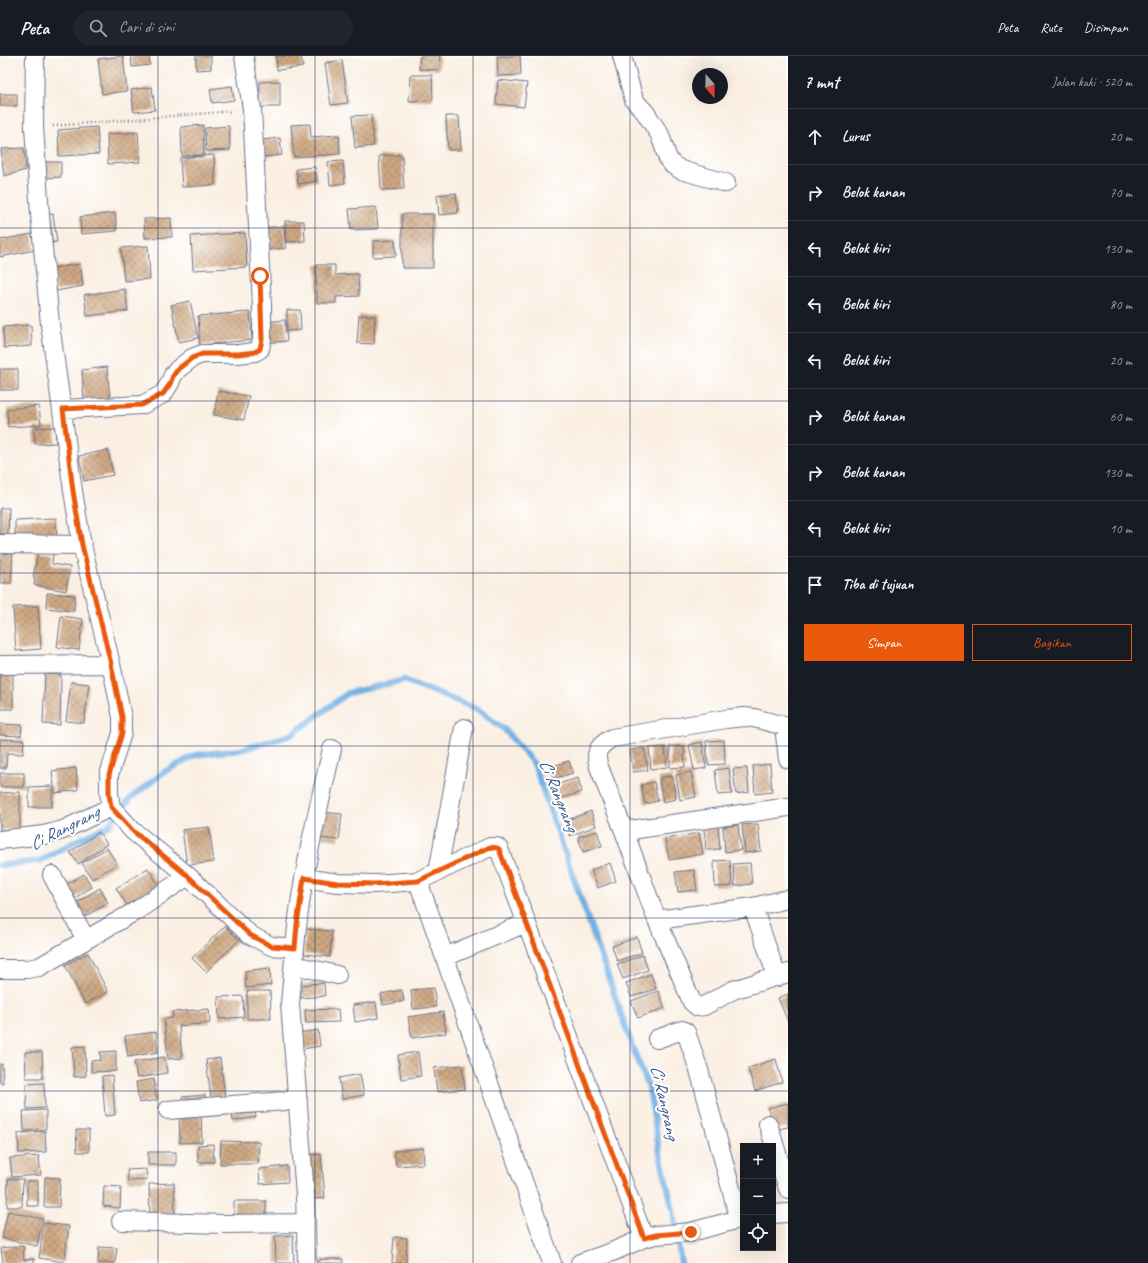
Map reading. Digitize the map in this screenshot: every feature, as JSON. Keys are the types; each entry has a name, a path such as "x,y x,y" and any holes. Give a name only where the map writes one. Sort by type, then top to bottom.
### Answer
{"street":[{"path":"34,56 34,127 50,324 82,545 111,664 122,717 122,733 109,775 109,793 114,810 133,831 188,876 250,935 294,957 337,975"},
{"path":"63,409 142,405 163,394 178,369 192,358 202,354 238,354 255,352 260,349 262,339 262,307 252,109 244,56"},
{"path":"622,56 634,100 645,112 660,136 668,159 673,165 681,170 726,183"},
{"path":"0,544 82,545"},
{"path":"0,665 111,664"},
{"path":"753,907 782,975 733,990 704,1006 698,1006 692,1002 657,920 597,762 596,758 598,749 612,738 620,736 744,717 754,718 786,727 788,759"},
{"path":"438,872 464,728"},
{"path":"307,1263 305,1195 290,1004 297,924 304,878 332,749"},
{"path":"624,831 788,807"},
{"path":"0,840 44,835 63,830 114,810"},
{"path":"304,878 338,883 375,884 418,881 490,847 499,849 644,1238"},
{"path":"52,875 86,940"},
{"path":"0,969 27,969 38,967 140,909 188,876"},
{"path":"418,881 552,1263"},
{"path":"657,920 753,907 788,899"},
{"path":"445,957 526,923"},
{"path":"657,1039 682,1030 686,1032 740,1215"},
{"path":"168,1110 298,1100"},
{"path":"768,1124 788,1190"},
{"path":"776,1214 788,1213"},
{"path":"580,1263 614,1257 644,1238 691,1232 740,1218"},
{"path":"121,1222 223,1224 306,1223"}],"path":[{"path":"34,127 252,109"}],"building":[{"path":"123,56 127,91 102,94 98,59"},
{"path":"131,56 149,56 150,65 132,67"},
{"path":"196,56 211,56 211,69 196,70"},
{"path":"276,56 301,56 303,67 277,70"},
{"path":"420,56 440,56 439,70 419,69"},
{"path":"497,56 520,56 521,75 498,76"},
{"path":"342,60 348,103 331,105 325,63"},
{"path":"410,75 432,75 433,100 409,101"},
{"path":"498,80 527,83 524,107 496,104"},
{"path":"280,81 280,107 260,107 260,82"},
{"path":"232,86 234,100 212,103 210,89"},
{"path":"152,87 155,110 134,112 131,90"},
{"path":"0,94 17,94 17,106 0,106"},
{"path":"371,115 374,146 355,148 352,116"},
{"path":"446,116 459,116 461,150 448,150"},
{"path":"310,124 311,137 339,135 340,154 294,157 291,125"},
{"path":"203,125 204,155 182,156 181,127"},
{"path":"229,126 230,150 206,151 205,128"},
{"path":"97,127 99,154 59,156 58,130"},
{"path":"138,132 140,162 108,164 107,134"},
{"path":"280,138 282,155 263,157 262,140"},
{"path":"24,148 26,170 4,176 1,149"},
{"path":"214,155 215,185 182,187 180,158"},
{"path":"402,155 404,189 381,190 379,156"},
{"path":"343,161 345,183 330,185 328,162"},
{"path":"40,162 61,162 61,177 41,178"},
{"path":"315,167 317,181 298,184 296,169"},
{"path":"456,193 458,213 439,215 437,195"},
{"path":"376,207 378,229 351,230 349,209"},
{"path":"115,213 117,231 81,234 80,217"},
{"path":"53,214 57,242 49,243 45,215"},
{"path":"402,214 433,214 433,268 402,268"},
{"path":"171,218 172,237 145,238 144,219"},
{"path":"285,221 304,221 305,241 286,242"},
{"path":"284,226 286,248 262,250 261,228"},
{"path":"245,233 247,267 193,270 191,236"},
{"path":"32,234 35,250 0,257 0,240"},
{"path":"395,240 396,256 373,257 373,241"},
{"path":"148,246 150,279 124,281 121,248"},
{"path":"80,264 83,286 56,291 52,268"},
{"path":"316,265 335,265 335,275 358,274 359,296 336,297 336,303 317,303"},
{"path":"125,289 128,311 87,316 84,295"},
{"path":"190,301 198,338 179,342 171,305"},
{"path":"287,310 300,310 301,330 287,331"},
{"path":"250,312 252,340 200,345 198,316"},
{"path":"359,315 375,316 374,344 357,343"},
{"path":"285,320 287,341 266,343 264,322"},
{"path":"31,325 32,346 4,348 3,327"},
{"path":"107,367 110,398 84,400 82,370"},
{"path":"0,369 18,369 18,390 0,390"},
{"path":"218,391 249,396 244,420 214,415"},
{"path":"39,406 41,425 8,427 7,409"},
{"path":"55,427 56,443 35,444 34,428"},
{"path":"108,450 113,475 84,481 79,456"},
{"path":"0,508 9,508 8,534 0,534"},
{"path":"56,518 57,537 15,539 15,520"},
{"path":"0,552 13,552 11,583 0,583"},
{"path":"38,552 53,554 52,564 70,567 66,591 34,585 35,578 33,577"},
{"path":"47,593 75,595 74,611 46,608"},
{"path":"38,606 41,649 16,651 13,607"},
{"path":"61,616 83,619 79,650 57,647"},
{"path":"0,667 13,667 13,709 1,709"},
{"path":"45,674 61,675 60,725 43,724"},
{"path":"71,682 89,684 84,723 66,721"},
{"path":"0,724 22,725 21,736 0,735"},
{"path":"0,739 24,740 23,754 7,753 6,768 0,768"},
{"path":"724,740 725,764 708,765 706,741"},
{"path":"702,742 706,768 694,770 689,745"},
{"path":"670,746 684,746 685,767 670,768"},
{"path":"665,747 667,767 651,769 649,748"},
{"path":"644,748 648,770 633,772 630,750"},
{"path":"569,761 573,773 553,779 549,767"},
{"path":"770,764 772,792 755,794 753,766"},
{"path":"76,768 78,790 55,793 52,771"},
{"path":"729,768 732,794 718,795 715,770"},
{"path":"747,768 749,792 736,794 733,769"},
{"path":"691,772 696,797 680,800 676,775"},
{"path":"0,773 24,773 24,787 0,787"},
{"path":"672,776 676,799 663,802 659,778"},
{"path":"578,778 582,792 556,800 552,786"},
{"path":"654,782 658,801 645,804 641,785"},
{"path":"52,786 52,807 29,807 29,787"},
{"path":"20,792 20,829 0,830 0,793"},
{"path":"591,811 596,826 570,836 565,821"},
{"path":"321,812 342,814 339,840 317,838"},
{"path":"758,824 761,851 745,853 742,825"},
{"path":"738,825 741,850 725,852 723,827"},
{"path":"718,826 720,849 706,850 704,828"},
{"path":"209,827 214,862 187,865 182,830"},
{"path":"597,831 602,846 583,852 578,837"},
{"path":"99,832 107,844 78,864 70,852"},
{"path":"699,833 703,854 669,860 665,839"},
{"path":"107,848 117,864 92,879 82,863"},
{"path":"730,860 732,886 715,887 714,861"},
{"path":"610,863 616,881 598,888 591,870"},
{"path":"750,863 752,884 735,886 733,864"},
{"path":"148,868 159,886 127,905 116,888"},
{"path":"694,870 697,890 678,892 675,872"},
{"path":"84,874 92,887 70,901 62,887"},
{"path":"100,888 108,903 82,918 74,904"},
{"path":"225,926 239,940 206,972 192,958"},
{"path":"306,929 332,931 330,957 304,954"},
{"path":"637,937 642,953 617,961 612,946"},
{"path":"88,953 108,992 85,1004 65,965"},
{"path":"643,955 648,970 623,979 617,964"},
{"path":"270,968 271,985 246,988 245,971"},
{"path":"651,974 656,989 631,997 626,983"},
{"path":"324,983 325,996 300,998 299,985"},
{"path":"434,988 436,1007 413,1009 411,990"},
{"path":"402,990 404,1001 383,1005 381,994"},
{"path":"247,991 270,991 271,1019 247,1019"},
{"path":"658,991 665,1008 638,1018 631,1001"},
{"path":"788,994 788,1022 778,998"},
{"path":"243,996 244,1017 219,1019 218,997"},
{"path":"376,1002 378,1018 355,1022 353,1005"},
{"path":"209,1009 210,1023 179,1026 182,1058 168,1059 164,1019 173,1018 172,1012"},
{"path":"338,1009 339,1022 306,1023 305,1010"},
{"path":"443,1012 446,1033 412,1038 408,1017"},
{"path":"318,1030 320,1046 297,1050 294,1034"},
{"path":"156,1032 158,1052 128,1057 125,1036"},
{"path":"85,1046 86,1076 74,1077 72,1047"},
{"path":"116,1051 116,1071 91,1072 91,1061 101,1060 100,1052"},
{"path":"25,1052 42,1052 43,1078 26,1078"},
{"path":"418,1052 421,1076 401,1079 398,1055"},
{"path":"165,1057 167,1073 137,1078 134,1062"},
{"path":"220,1058 225,1096 211,1098 206,1060"},
{"path":"776,1059 782,1082 755,1091 748,1068"},
{"path":"0,1064 2,1064 3,1083 0,1083"},
{"path":"462,1065 465,1089 437,1092 434,1068"},
{"path":"360,1074 364,1095 342,1099 339,1078"},
{"path":"112,1075 115,1115 105,1116 102,1076"},
{"path":"154,1079 157,1100 139,1103 136,1082"},
{"path":"44,1083 45,1108 27,1109 26,1084"},
{"path":"205,1095 206,1104 182,1106 182,1097"},
{"path":"788,1103 788,1127 774,1130 768,1108"},
{"path":"254,1106 256,1117 233,1121 231,1109"},
{"path":"46,1110 46,1129 24,1131 23,1111"},
{"path":"201,1111 202,1142 180,1143 179,1112"},
{"path":"76,1130 89,1130 89,1152 77,1152"},
{"path":"45,1131 46,1152 19,1153 18,1133"},
{"path":"221,1141 259,1142 258,1164 220,1164"},
{"path":"213,1144 214,1162 198,1162 198,1145"},
{"path":"423,1148 424,1164 396,1166 394,1151"},
{"path":"148,1152 176,1152 176,1165 148,1165"},
{"path":"321,1154 325,1198 309,1199 306,1155"},
{"path":"39,1156 41,1175 12,1177 10,1158"},
{"path":"287,1166 288,1182 260,1184 259,1169"},
{"path":"146,1169 147,1180 128,1181 127,1170"},
{"path":"45,1177 60,1178 59,1207 44,1207"},
{"path":"8,1179 23,1179 22,1207 7,1207"},
{"path":"27,1181 38,1181 38,1206 27,1206"},
{"path":"174,1183 175,1215 150,1217 149,1184"},
{"path":"104,1186 121,1187 120,1208 103,1206"},
{"path":"234,1201 266,1201 266,1216 234,1216"},
{"path":"8,1211 43,1219 37,1246 2,1238"},
{"path":"44,1223 69,1226 64,1262 39,1258"},
{"path":"293,1235 294,1263 276,1263 275,1236"},
{"path":"394,1237 407,1238 406,1263 392,1263"},
{"path":"23,1246 24,1260 34,1259 34,1263 3,1263 1,1248"},
{"path":"99,1247 117,1248 115,1263 98,1263"},
{"path":"320,1259 343,1259 343,1263 311,1263 311,1261 320,1261"}],"waterway":[{"name":"Ci Rangrang","path":"0,865 40,861 80,839 108,826 132,797 164,772 195,755 240,750 291,735 348,693 404,680 477,709 504,729 534,764 633,1048 649,1088 660,1154 673,1210 681,1263"}],"route":[{"path":"260,276 262,307 262,339 260,349 255,352 238,354 202,354 192,358 178,369 163,394 142,405 63,409 73,491 82,545 111,664 122,717 122,733 109,775 111,807 133,831 188,876 250,935 271,946 295,948 304,878 338,883 375,884 418,881 490,847 499,849 644,1238 656,1235 691,1232"}]}
